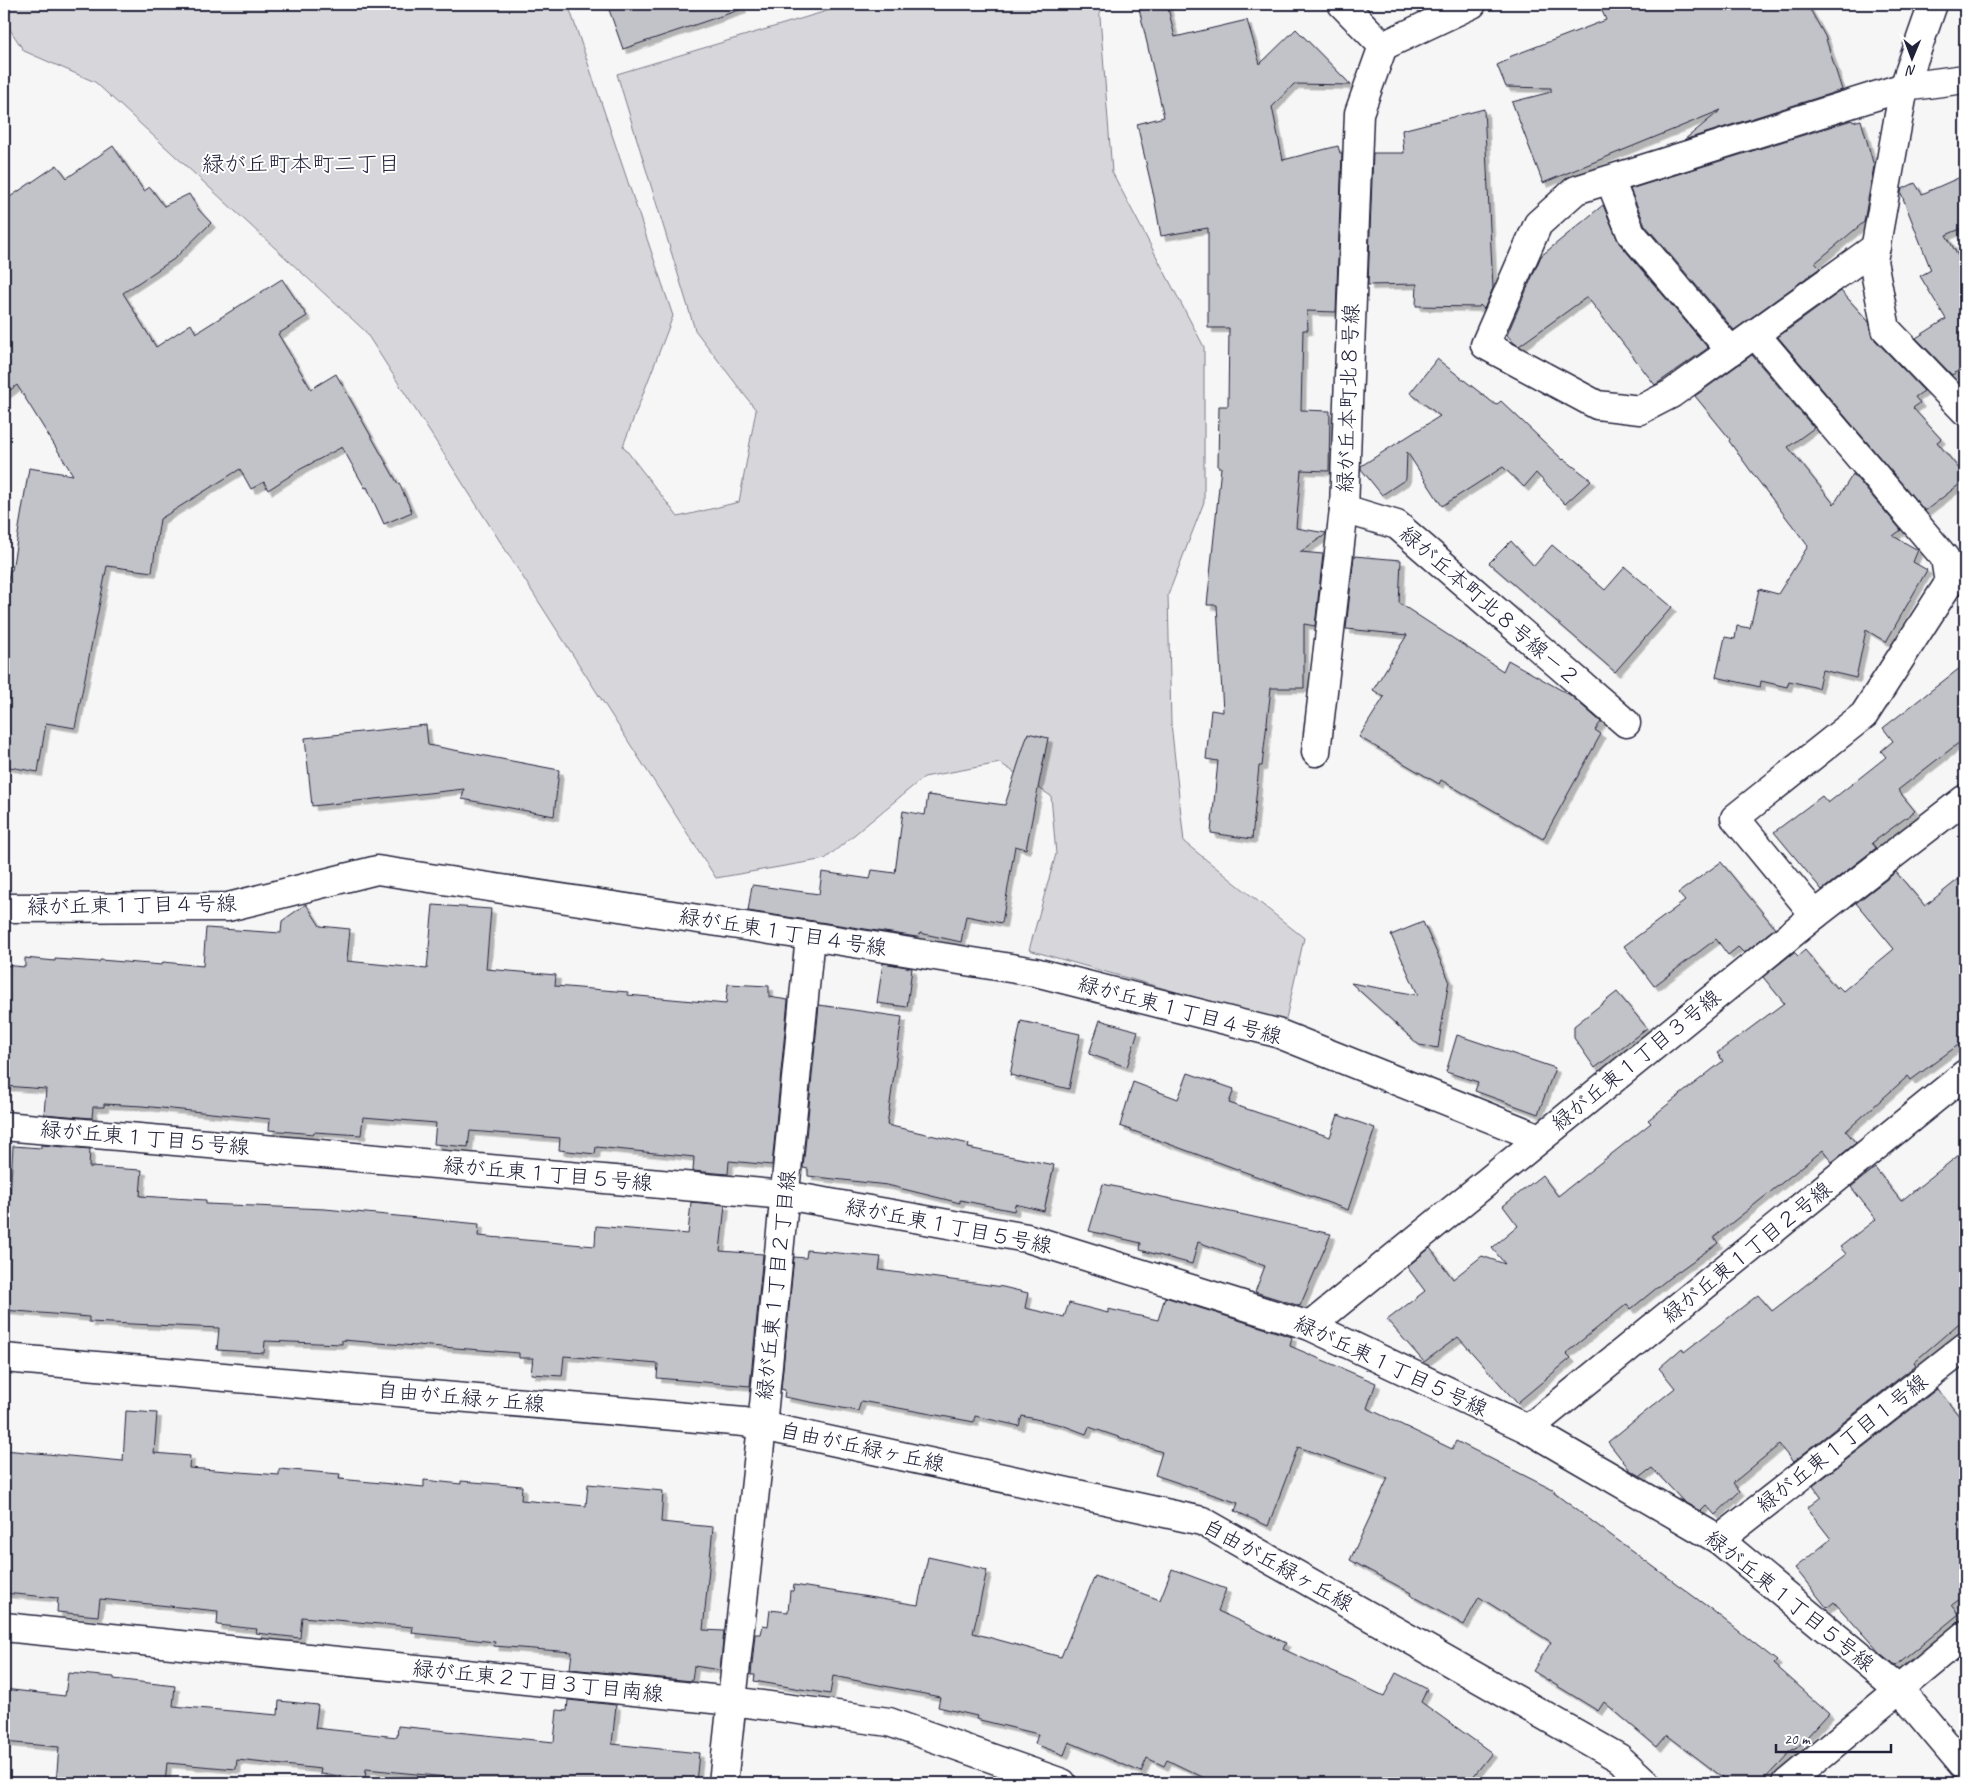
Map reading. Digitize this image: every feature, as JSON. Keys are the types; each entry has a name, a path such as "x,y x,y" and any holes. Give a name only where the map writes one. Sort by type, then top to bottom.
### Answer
{"street":[{"path":"1342,4 1383,46 1472,4"},
{"path":"1933,4 1904,86 1873,261 1886,329 1965,411"},
{"name":"緑が丘本町北８号線","path":"1316,752 1344,508 1359,113 1383,46"},
{"path":"1876,247 1672,394 1640,410 1597,405 1485,344 1538,224 1576,190 1904,86 1965,79"},
{"path":"1610,180 1631,233 1731,351"},
{"path":"1755,334 1945,558 1949,584 1864,715 1735,818 1815,915"},
{"name":"緑が丘本町北８号線ー２","path":"1344,508 1397,525 1626,723"},
{"name":"緑が丘東１丁目３号線","path":"1310,1326 1815,915 1965,799"},
{"name":"緑が丘東１丁目４号線","path":"4,908 228,907 378,870 1034,972 1277,1034 1540,1138"},
{"name":"緑が丘東１丁目２丁目線","path":"723,1783 762,1426 810,936"},
{"name":"緑が丘東１丁目２号線","path":"1528,1430 1965,1074"},
{"name":"緑が丘東１丁目５号線","path":"4,1126 785,1194 1027,1238 1310,1326 1528,1430 1719,1540 1900,1690 1963,1765 1965,1765"},
{"name":"緑が丘東１丁目１号線","path":"1719,1540 1965,1347"},
{"name":"自由が丘緑ヶ丘線","path":"4,1358 744,1422 1202,1521 1619,1758 1646,1783"},
{"name":"緑が丘東２丁目３丁目南線","path":"4,1627 732,1701 889,1722 1062,1783"},
{"path":"1787,1783 1965,1635"}],"shaded area":[{"path":"4,4 568,4 673,316 623,446 678,517 739,502 756,410 695,330 617,74 850,4 1099,4 1112,172 1204,347 1204,502 1168,595 1171,723 1184,842 1304,938 1285,1023 1029,950 1056,854 1051,796 1000,763 924,777 825,859 716,878 365,331 95,82 24,51 4,23"}],"building":[{"path":"607,4 741,4 742,9 623,49"},
{"path":"1138,4 1167,4 1175,37 1247,20 1260,64 1296,29 1351,85 1294,84 1272,107 1283,160 1338,146 1340,153 1342,153 1336,312 1307,311 1308,330 1303,330 1301,410 1330,411 1329,471 1301,470 1296,528 1326,533 1300,552 1323,554 1315,626 1304,624 1304,688 1271,688 1262,766 1259,766 1252,839 1211,833 1218,761 1206,759 1211,710 1223,712 1217,605 1207,605 1221,467 1218,467 1219,406 1228,406 1229,328 1208,328 1208,228 1161,236 1137,124 1164,117"},
{"path":"1599,4 1807,4 1825,36 1842,90 1684,140 1721,110 1543,183 1512,102 1551,92 1551,88 1506,87 1497,65 1510,59 1509,57 1606,20"},
{"path":"1484,109 1493,288 1484,309 1480,305 1479,307 1416,306 1417,284 1368,285 1373,153 1404,153 1402,130"},
{"path":"1852,120 1853,122 1861,120 1874,166 1864,222 1815,263 1820,268 1734,330 1645,225 1630,189"},
{"path":"113,146 144,191 150,187 164,206 189,194 199,210 211,223 174,259 123,293 156,347 191,324 196,333 282,279 307,316 278,334 311,389 336,374 399,483 412,512 384,524 367,487 365,488 342,447 299,470 268,490 264,482 251,489 240,469 160,519 152,572 107,566 75,728 46,723 38,772 4,766 4,603 10,570 12,570 29,468 73,475 17,385 4,395 4,201 57,165 67,178"},
{"path":"1965,175 1965,227 1946,235 1965,268 1965,366 1952,375 1916,338 1946,319 1920,276 1931,270 1901,193 1902,189 1915,183 1922,194"},
{"path":"1603,205 1619,243 1708,348 1655,385 1587,297 1519,346 1507,335 1541,256"},
{"path":"1841,291 1869,322 1875,340 1924,391 1915,397 1920,403 1913,408 1941,439 1937,442 1965,476 1965,480 1925,511 1778,337"},
{"path":"1752,355 1814,428 1788,447 1834,504 1853,474 1901,530 1893,536 1918,550 1913,562 1927,570 1886,642 1866,630 1856,678 1822,670 1818,688 1789,681 1787,687 1761,681 1760,687 1716,677 1725,637 1735,639 1737,626 1750,628 1759,589 1778,594 1808,546 1750,470 1729,441 1730,439 1695,396"},
{"path":"1437,359 1496,405 1501,401 1563,460 1591,480 1565,504 1536,473 1524,487 1503,467 1442,506 1407,452 1406,479 1382,495 1361,469 1361,466 1440,416 1410,393"},
{"path":"1511,541 1534,566 1552,545 1605,590 1625,567 1672,607 1615,672 1489,563"},
{"path":"1354,556 1401,560 1399,603 1503,671 1508,660 1570,695 1601,722 1595,730 1601,734 1543,839 1441,780 1439,784 1359,737 1384,697 1373,690 1407,635 1346,629"},
{"path":"1965,664 1965,738 1898,790 1915,811 1872,843 1876,848 1822,890 1774,832 1822,796 1828,803 1886,757 1881,751 1893,741 1883,728"},
{"path":"426,725 428,745 559,770 554,816 462,799 464,789 312,806 305,738"},
{"path":"1028,733 1048,738 1026,849 1015,846 1002,923 966,916 961,942 920,933 919,937 917,937 748,911 752,885 819,894 822,872 870,879 872,870 895,873 903,811 925,815 928,795 1005,805"},
{"path":"1721,862 1775,928 1744,953 1738,947 1728,955 1716,939 1654,986 1624,946 1685,901 1678,893"},
{"path":"1896,872 1925,906 1965,874 1965,1040 1911,1080 1908,1076 1846,1131 1856,1143 1832,1162 1823,1150 1714,1237 1718,1243 1669,1278 1631,1309 1627,1304 1566,1353 1571,1358 1517,1403 1458,1337 1424,1362 1387,1320 1425,1291 1407,1267 1430,1248 1453,1279 1482,1256 1505,1264 1492,1248 1518,1226 1503,1206 1542,1175 1558,1196 1651,1123 1648,1120 1723,1061 1717,1053 1784,1003 1763,977 1794,952 1798,956 1805,950 1836,988 1838,986 1843,991 1894,949 1856,903"},
{"path":"306,904 320,926 350,929 347,961 427,969 433,905 491,909 486,969 556,975 555,986 628,992 628,995 726,1004 728,984 769,986 769,997 788,1000 772,1165 729,1161 728,1174 693,1171 694,1157 596,1147 595,1154 559,1150 560,1138 470,1131 468,1147 434,1144 436,1123 363,1117 361,1135 314,1132 314,1134 269,1130 270,1119 142,1106 104,1104 104,1107 93,1107 92,1118 44,1114 46,1089 4,1086 4,965 25,967 25,958 55,961 55,959 99,962 100,960 162,965 163,962 203,966 206,928 281,933 282,921"},
{"path":"1423,922 1449,980 1438,1048 1419,1045 1351,983 1418,995 1391,935"},
{"path":"883,963 912,968 907,1007 877,1003"},
{"path":"1617,992 1647,1028 1595,1068 1574,1038 1574,1026"},
{"path":"819,1005 902,1017 887,1125 969,1144 968,1148 1054,1165 1044,1211 1015,1204 1014,1211 960,1200 960,1203 887,1185 808,1176 808,1169 803,1168"},
{"path":"1100,1020 1138,1031 1127,1067 1089,1054"},
{"path":"1021,1021 1080,1034 1069,1089 1010,1075"},
{"path":"1457,1035 1555,1068 1538,1114 1475,1091 1478,1082 1446,1072"},
{"path":"1188,1073 1234,1089 1229,1103 1330,1137 1338,1115 1375,1128 1348,1210 1120,1126 1133,1082 1178,1099"},
{"path":"41,1145 90,1149 89,1167 142,1170 140,1196 206,1200 206,1204 325,1209 479,1224 478,1236 595,1246 596,1226 688,1234 691,1202 725,1205 720,1251 763,1254 750,1386 657,1378 658,1364 564,1356 562,1376 531,1374 533,1358 519,1358 519,1353 417,1345 342,1340 342,1344 265,1341 264,1353 217,1350 219,1328 89,1322 89,1317 4,1310 4,1199 10,1199 13,1146 41,1148"},
{"path":"1965,1150 1965,1318 1914,1362 1916,1365 1793,1462 1779,1445 1733,1483 1740,1491 1715,1515 1706,1505 1700,1511 1684,1502 1652,1468 1641,1476 1630,1470 1608,1442 1675,1388 1659,1368 1682,1348 1684,1352 1758,1295 1772,1311 1846,1254 1840,1247 1876,1219 1851,1187 1875,1168 1901,1201"},
{"path":"1103,1184 1331,1234 1300,1306 1255,1292 1265,1266 1198,1242 1192,1264 1140,1250 1141,1243 1089,1231"},
{"path":"807,1250 881,1257 879,1270 1003,1287 1028,1293 1025,1308 1064,1317 1069,1303 1108,1313 1108,1309 1158,1320 1165,1297 1292,1337 1290,1346 1376,1383 1367,1408 1452,1449 1456,1441 1555,1491 1554,1493 1712,1610 1777,1661 1774,1664 1829,1713 1761,1783 1730,1783 1667,1735 1657,1747 1604,1702 1598,1711 1533,1671 1551,1642 1479,1597 1464,1625 1410,1595 1411,1593 1350,1560 1388,1478 1298,1447 1268,1526 1235,1511 1238,1503 1155,1475 1162,1452 1089,1427 1086,1434 1062,1425 1022,1416 1019,1426 975,1416 974,1422 861,1401 858,1411 784,1397 785,1390 781,1389 794,1257 806,1258"},
{"path":"1937,1389 1965,1423 1965,1595 1952,1605 1959,1614 1896,1666 1881,1654 1834,1602 1827,1608 1795,1568 1831,1539 1807,1508 1821,1497 1813,1486"},
{"path":"126,1411 157,1413 154,1453 190,1456 189,1468 279,1475 279,1469 340,1474 339,1479 424,1487 424,1480 461,1484 461,1481 522,1486 521,1500 586,1506 588,1484 663,1491 661,1522 713,1527 703,1630 724,1631 720,1670 694,1666 692,1681 570,1669 572,1652 494,1646 495,1642 412,1633 413,1627 302,1617 300,1638 256,1633 257,1629 217,1625 218,1611 100,1599 98,1616 57,1612 58,1598 4,1593 4,1450 123,1461"},
{"path":"928,1557 987,1570 973,1633 1061,1657 1095,1576 1160,1600 1172,1569 1226,1589 1218,1611 1286,1643 1283,1649 1384,1696 1396,1673 1427,1689 1421,1702 1492,1753 1468,1783 1215,1783 1167,1760 1164,1766 1147,1758 1141,1772 1069,1742 1064,1755 1035,1744 1038,1734 976,1719 977,1716 938,1707 940,1697 833,1676 830,1694 754,1681 755,1675 751,1675 755,1634 761,1634 763,1625 768,1626 770,1610 788,1612 790,1591 793,1591 794,1585 918,1605"},
{"path":"68,1673 114,1677 114,1679 175,1686 173,1706 278,1715 279,1701 318,1705 315,1728 397,1737 398,1726 554,1742 557,1710 567,1711 568,1700 616,1705 612,1744 699,1753 696,1783 476,1783 476,1780 366,1769 365,1778 320,1774 321,1769 237,1760 236,1769 167,1763 165,1783 56,1783 59,1747 4,1742 4,1689 65,1696"}],"district":[{"name":"緑が丘町本町二丁目","path":"301,164"}]}
